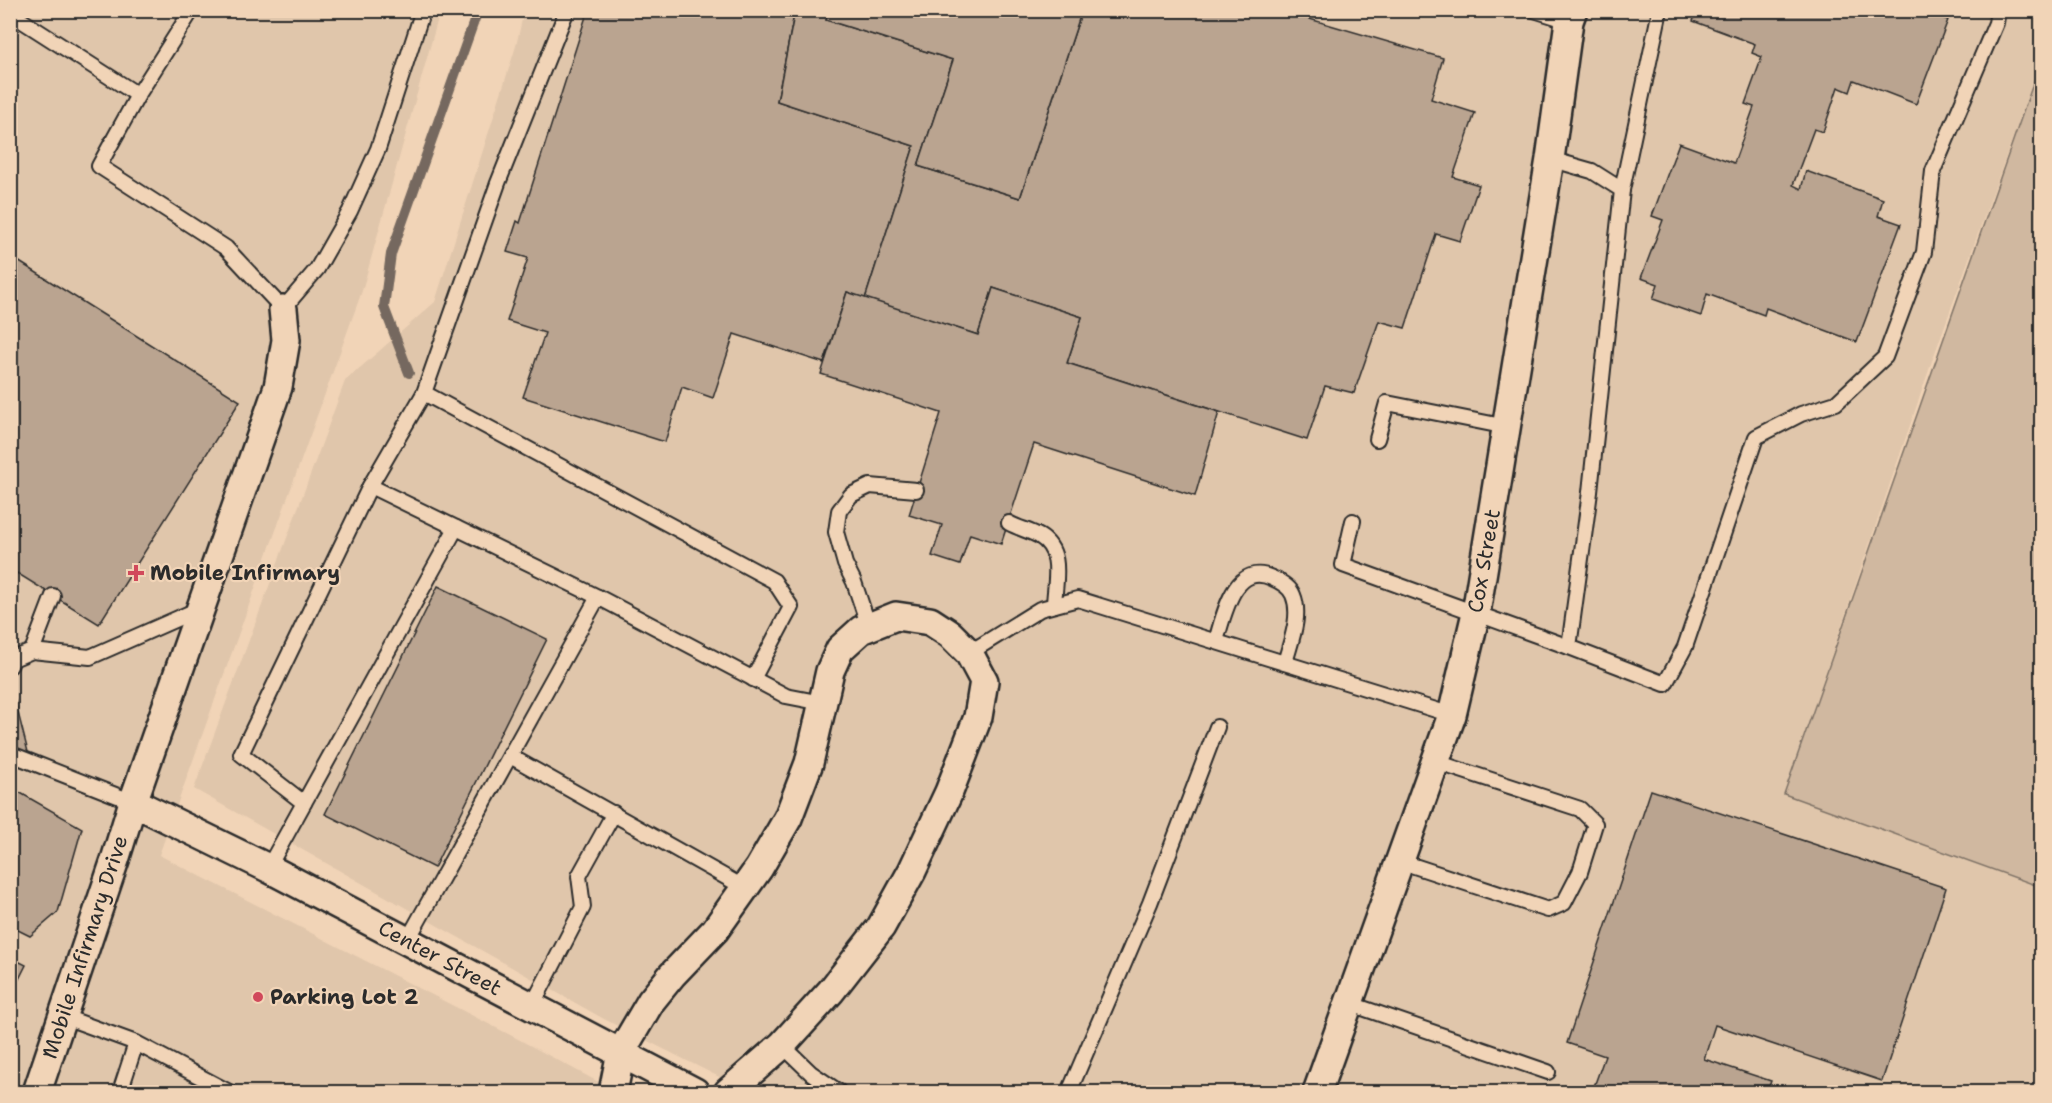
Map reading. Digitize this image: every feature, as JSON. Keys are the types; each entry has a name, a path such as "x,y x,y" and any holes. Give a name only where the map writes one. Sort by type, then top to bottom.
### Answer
{"street":[{"name":"Cox Street","path":"1317,1092 1452,715 1476,613 1571,16"},
{"name":"Mobile Infirmary Drive","path":"37,1092 133,802 278,387 286,340 283,309"},
{"path":"613,1092 621,1052 651,1001 672,975 715,930 745,888 788,818 809,763 830,671 840,649 861,630 896,616 930,621 950,634 969,653 984,681 978,717 949,792 912,871 881,927 831,991 782,1045 728,1092"},
{"name":"Center Street","path":"133,802 268,868 695,1092"}],"lane":[{"path":"192,10 138,95 99,166 226,248 283,309 317,269 350,212 378,149 423,10"},
{"path":"303,803 241,754 370,486 424,393 498,183 567,10"},
{"path":"1534,10 1571,16"},
{"path":"1569,647 1590,492 1622,190 1660,10"},
{"path":"1353,521 1343,565 1665,684 1685,647 1756,437 1801,414 1836,403 1885,357 1924,252 1933,171 1996,23 1998,10"},
{"path":"10,14 138,95"},
{"path":"1550,159 1592,171 1622,190"},
{"path":"424,393 774,581 790,607 753,679"},
{"path":"1377,439 1387,403 1507,427"},
{"path":"370,486 598,597 786,696 822,704"},
{"path":"869,627 854,582 845,564 836,532 839,511 851,495 870,486 916,490"},
{"path":"1009,523 1039,536 1052,546 1056,556 1053,605"},
{"path":"268,868 456,528"},
{"path":"1216,641 1235,587 1247,576 1265,575 1280,581 1293,593 1296,618 1285,663"},
{"path":"32,651 53,596"},
{"path":"407,941 598,597"},
{"path":"969,653 1040,609 1078,599 1452,715"},
{"path":"10,666 13,659 32,651 90,657 201,608"},
{"path":"1069,1092 1150,903 1217,727"},
{"path":"16,756 133,802"},
{"path":"510,756 745,888"},
{"path":"1399,861 1548,910 1564,903 1580,872 1595,824 1580,808 1436,762"},
{"path":"532,1006 583,907 579,876 614,813"},
{"path":"1348,1004 1548,1072"},
{"path":"62,1016 136,1043 229,1092"},
{"path":"120,1092 136,1043"},
{"path":"782,1045 811,1073 839,1092"}],"shaded area":[{"name":"Mobile Infirmary","path":"10,11 440,11 362,291 159,855 617,1092 11,1092"},
{"path":"524,11 2041,11 2041,60 1932,361 1784,794 2041,887 2041,1092 749,1092 604,1019 194,789 345,381 435,302 516,46"},
{"path":"2041,61 2042,887 1784,794"}],"building":[{"path":"588,10 795,10 777,101 914,146 865,299 847,292 824,363 734,334 713,398 682,387 665,442 523,397 545,333 507,321 528,258 507,252 517,221 520,223"},
{"path":"795,10 829,10 826,20 953,60 918,166 1020,198 1082,10 1279,10 1443,58 1431,99 1475,113 1453,177 1479,185 1460,241 1436,234 1405,328 1379,321 1354,393 1325,386 1307,440 1067,363 1082,317 993,288 978,335 865,299 914,146 777,101"},
{"path":"829,10 1082,10 1020,198 918,166 953,60 826,20"},
{"path":"1697,10 1921,10 1948,20 1916,104 1854,80 1850,92 1838,87 1823,132 1814,129 1793,185 1801,189 1806,171 1883,199 1878,216 1901,224 1857,342 1766,308 1764,315 1707,294 1701,316 1653,299 1658,284 1641,278 1663,220 1652,216 1679,143 1734,163 1754,107 1745,104 1762,57 1752,53 1755,44 1693,21"},
{"path":"10,256 240,401 99,624 17,573 10,582"},
{"path":"993,288 1082,317 1067,363 1219,412 1195,496 1034,444 1001,544 970,534 960,565 932,556 942,525 909,515 941,413 821,374 847,292 978,335"},
{"path":"438,586 547,639 434,868 325,814"},
{"path":"10,686 28,752 10,757"},
{"path":"10,787 82,828 58,912 30,936 12,927 10,931"},
{"path":"1651,790 1946,888 1882,1081 1715,1025 1704,1059 1771,1081 1767,1092 1592,1092 1605,1056 1567,1043"},
{"path":"10,957 26,965 10,997"}],"waterway":[{"path":"409,373 384,307 391,254 478,10"}],"place":[{"name":"Mobile Infirmary","path":"136,573"},
{"name":"Parking Lot 2","path":"258,997"}]}
